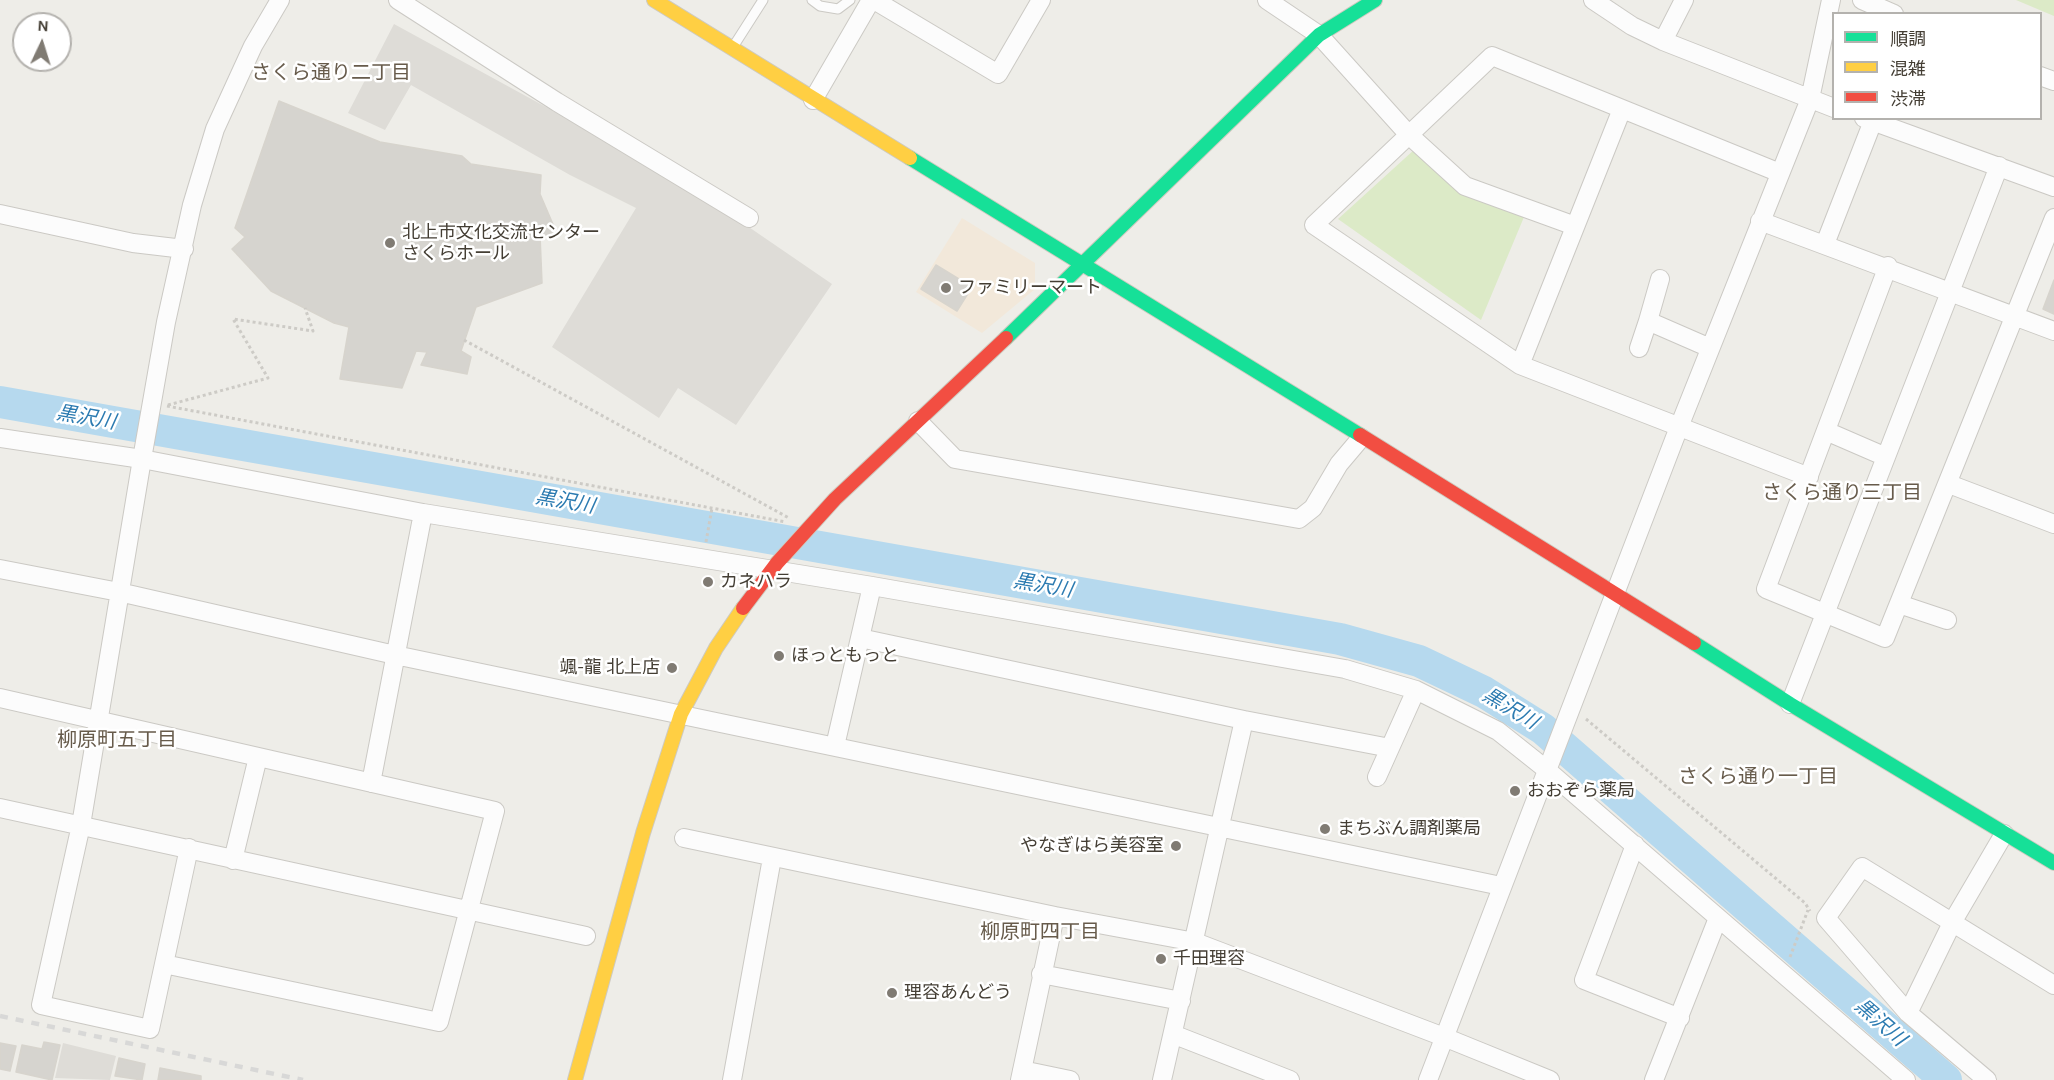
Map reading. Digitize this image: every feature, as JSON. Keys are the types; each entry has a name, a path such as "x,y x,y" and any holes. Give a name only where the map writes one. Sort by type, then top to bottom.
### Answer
{"street":[{"path":"189,848 150,1029 41,1005 81,825 142,456 157,406 166,322 192,205 215,129 253,46 280,0"},
{"path":"398,0 557,102 749,218"},
{"path":"654,0 813,100 1083,264 1360,438 1616,593 1790,704 2054,863"},
{"path":"813,100 873,0 998,74 1041,0"},
{"path":"1267,0 1319,35 1409,135 1465,186 1575,226"},
{"path":"1593,0 1632,26 1663,41 1832,108"},
{"path":"1663,41 1684,0"},
{"path":"1428,1080 1679,427 1810,99 1830,0"},
{"path":"1862,0 1889,12"},
{"path":"575,1080 643,833 681,714 716,648 773,567 805,526 918,422 1319,35 1372,1"},
{"path":"1780,173 1492,56 1314,225 1520,365 1809,477"},
{"path":"1520,365 1622,109"},
{"path":"1825,244 1869,120 2054,187"},
{"path":"1790,704 1999,166"},
{"path":"0,214 133,243 184,249"},
{"path":"1888,266 1766,589 1885,638 1949,484 2054,218"},
{"path":"1760,221 1888,266 2054,331"},
{"path":"1639,348 1660,279"},
{"path":"1648,321 1710,348"},
{"path":"918,422 955,459 1299,519 1313,508 1339,464 1360,438"},
{"path":"1826,431 1886,457"},
{"path":"0,438 142,456 423,513 702,560 773,567 1345,669 1416,690 1498,731 1549,765 1635,846 1906,1080"},
{"path":"1949,484 2054,524"},
{"path":"370,783 423,513"},
{"path":"0,569 119,592 395,655 1501,886"},
{"path":"835,746 872,586"},
{"path":"1899,604 1947,620"},
{"path":"860,638 1244,720 1390,748"},
{"path":"1377,777 1416,690"},
{"path":"0,698 98,718 495,812 439,1022 164,964"},
{"path":"1162,1080 1175,1035 1180,1001 1244,720"},
{"path":"233,860 258,757"},
{"path":"0,808 585,936"},
{"path":"1908,1013 1953,921 2004,834"},
{"path":"684,838 1055,916 1195,942 1444,1036 1550,1080"},
{"path":"1635,846 1584,980 1680,1018"},
{"path":"732,1080 772,858"},
{"path":"1987,1080 1908,1013 1826,918 1862,867 1953,921 2054,986"},
{"path":"1055,916 1021,1075 1070,1080"},
{"path":"1654,1080 1718,918"},
{"path":"1041,974 1180,1001"},
{"path":"1175,1035 1290,1080"}],"lane":[{"path":"732,49 763,0"},
{"path":"812,0 819,6 838,9 850,0"}],"path":[{"path":"157,406 268,378 233,319 313,331 305,308"},
{"path":"464,340 805,526"},
{"path":"157,406 805,526"},
{"path":"702,560 712,508"},
{"path":"1569,714 1805,903 1808,910 1826,918"},
{"path":"1788,964 1808,910"}],"shaded area":[{"path":"394,24 654,166 832,284 736,425 678,388 659,418 552,347 636,208 570,175 411,85 385,130 348,113"},
{"path":"962,218 1035,263 1035,289 982,333 916,292"},
{"path":"63,1043 116,1056 110,1080 55,1078"}],"green space":[{"path":"2016,0 2054,0 2054,16"},
{"path":"1415,149 1461,193 1524,217 1481,320 1338,219"}],"building":[{"name":"北上市文化交流センター さくらホール","path":"279,101 380,142 462,156 471,164 541,175 540,194 558,236 540,235 542,283 476,307 461,351 471,357 467,374 421,365 427,352 416,351 402,388 340,379 349,327 334,323 271,291 232,249 245,237 235,228"},
{"name":"ファミリーマート","path":"936,265 972,287 957,311 921,289"},
{"path":"2054,280 2054,314 2043,309"},
{"path":"44,1042 60,1045 52,1080 16,1072 22,1045 42,1049"},
{"path":"0,1043 16,1046 10,1071 0,1069"},
{"path":"119,1058 145,1064 142,1080 115,1076"},
{"path":"160,1068 201,1076 201,1080 158,1080"}],"waterway":[{"name":"黒沢川","path":"0,402 1340,639 1419,661 1484,692 1543,729 1946,1080"}],"railway":[{"path":"0,1016 303,1080"}],"traffic: fast":[{"path":"1006,338 1319,35 1375,0"},
{"path":"910,158 1360,435"},
{"path":"1694,643 1790,704 2054,863"}],"traffic: slow":[{"path":"654,0 910,158"},
{"path":"575,1080 643,833 681,714 716,648 743,608"}],"traffic: jam":[{"path":"743,608 777,563 835,499 1006,338"},
{"path":"1360,435 1694,643"}],"place":[{"name":"北上市文化交流センター さくらホール","path":"390,243"},
{"name":"ファミリーマート","path":"946,288"},
{"name":"カネハラ","path":"708,582"},
{"name":"ほっともっと","path":"779,656"},
{"name":"颯-龍 北上店","path":"672,668"},
{"name":"おおぞら薬局","path":"1515,791"},
{"name":"まちぶん調剤薬局","path":"1325,829"},
{"name":"やなぎはら美容室","path":"1176,846"},
{"name":"千田理容","path":"1161,959"},
{"name":"理容あんどう","path":"892,993"}],"district":[{"name":"さくら通り二丁目","path":"331,73"},
{"name":"さくら通り三丁目","path":"1842,493"},
{"name":"柳原町五丁目","path":"117,740"},
{"name":"さくら通り一丁目","path":"1758,777"},
{"name":"柳原町四丁目","path":"1040,932"}]}
